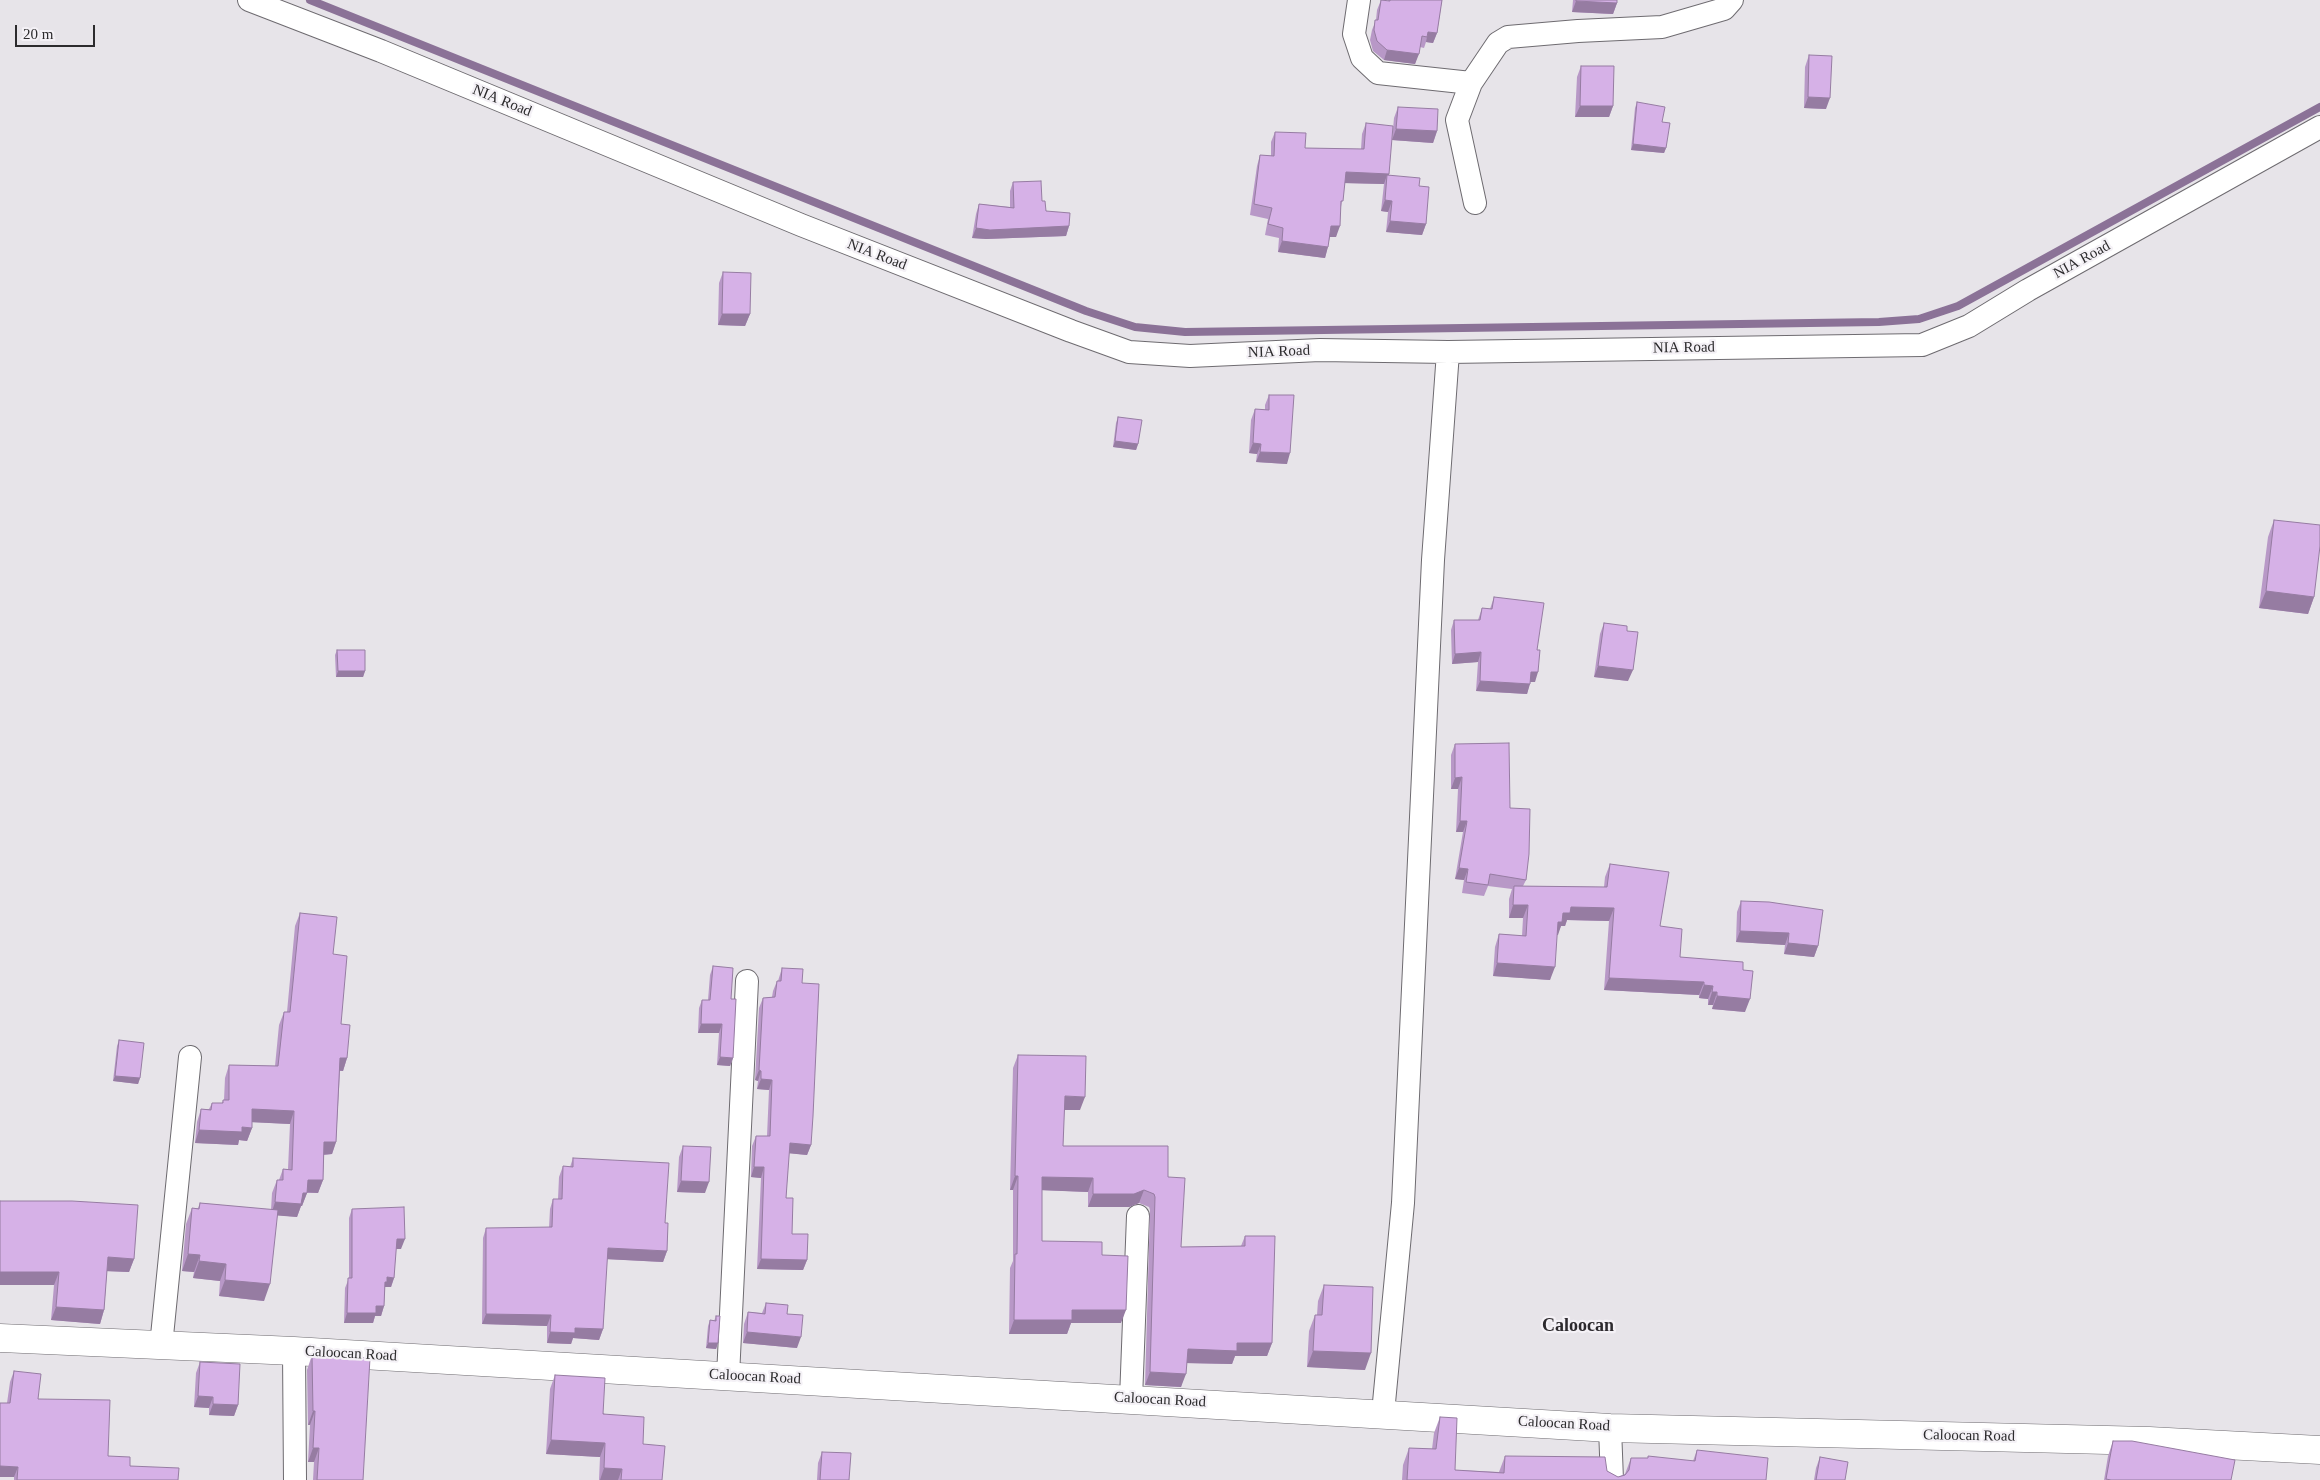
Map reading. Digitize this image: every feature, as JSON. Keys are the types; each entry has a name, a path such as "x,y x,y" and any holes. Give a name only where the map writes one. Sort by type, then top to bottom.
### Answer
{"street":[{"name":"NIA Road","path":"249,0 381,51 811,229 1129,352 1190,356 1320,350 1448,352 1922,345 1969,326 2028,290 2320,127"},
{"path":"1359,0 1354,34 1362,58 1378,73 1471,84"},
{"path":"1476,202 1457,120 1471,84 1498,43 1508,37 1578,30 1662,27 1724,9 1732,0"},
{"path":"1383,1413 1403,1203 1434,560 1448,352"},
{"path":"728,1376 747,981"},
{"path":"161,1346 190,1057"},
{"path":"1131,1399 1138,1216"},
{"name":"Caloocan Road","path":"0,1338 294,1351 1383,1413 1610,1428 2149,1441 2320,1450"},
{"path":"294,1351 295,1480"},
{"path":"1610,1428 1612,1480"}],"building":[{"path":"1381,0 1442,0 1437,33 1428,32 1427,37 1422,36 1419,54 1387,50 1377,41 1374,30 1375,20 1378,20"},
{"path":"1617,0 1617,3 1576,1"},
{"path":"1809,55 1832,56 1830,98 1808,97"},
{"path":"1581,66 1614,66 1613,106 1580,106"},
{"path":"1637,102 1665,107 1662,122 1670,123 1666,148 1633,144"},
{"path":"1398,107 1438,109 1437,131 1396,129"},
{"path":"1366,123 1393,126 1389,174 1346,172 1343,201 1341,201 1340,226 1331,226 1328,247 1282,241 1283,228 1268,224 1272,208 1254,204 1260,155 1274,156 1275,132 1306,133 1305,148 1364,149"},
{"path":"1387,175 1420,178 1419,186 1429,187 1426,224 1390,221 1392,201 1385,200"},
{"path":"1041,181 1042,201 1045,201 1046,211 1070,213 1069,226 990,230 976,228 979,204 1014,208 1013,182"},
{"path":"723,272 751,273 750,314 722,314"},
{"path":"1269,395 1294,395 1290,453 1260,452 1261,444 1253,443 1255,409 1269,410"},
{"path":"1118,417 1142,420 1138,444 1115,441"},
{"path":"2274,520 2320,525 2320,546 2314,597 2266,591"},
{"path":"1494,597 1544,603 1537,650 1540,650 1538,672 1531,672 1530,684 1480,681 1481,652 1455,654 1454,620 1480,620 1482,608 1492,609"},
{"path":"1604,623 1627,626 1627,631 1638,632 1633,670 1598,666"},
{"path":"337,650 365,650 365,671 338,671"},
{"path":"1509,743 1510,808 1530,809 1529,854 1526,880 1490,874 1488,885 1466,882 1468,869 1459,868 1467,821 1460,821 1462,777 1455,778 1455,744"},
{"path":"1610,864 1669,872 1660,926 1682,929 1680,957 1743,962 1743,970 1753,971 1750,999 1717,996 1717,992 1712,992 1713,986 1704,985 1704,982 1609,978 1614,908 1571,907 1570,913 1563,913 1562,922 1558,922 1555,967 1497,963 1499,934 1526,936 1528,905 1513,905 1514,886 1607,887"},
{"path":"1741,901 1769,902 1823,910 1818,946 1788,943 1789,933 1740,931"},
{"path":"300,913 337,917 333,954 347,956 341,1024 350,1025 347,1058 340,1058 336,1142 324,1142 323,1180 308,1180 307,1193 303,1193 301,1204 275,1202 277,1180 283,1180 283,1169 292,1170 294,1111 252,1109 252,1128 242,1127 242,1132 199,1130 201,1109 211,1110 212,1103 223,1103 223,1100 229,1100 229,1065 278,1066 284,1012 290,1012"},
{"path":"713,966 733,968 731,999 736,999 733,1058 720,1057 722,1024 701,1024 702,1000 710,1000"},
{"path":"782,968 803,969 802,983 819,984 811,1145 790,1143 786,1198 793,1198 792,1234 808,1234 807,1260 761,1259 764,1167 754,1167 756,1136 770,1136 772,1080 761,1079 761,1071 759,1070 763,998 775,997 777,981 781,981"},
{"path":"119,1040 144,1043 140,1078 115,1076"},
{"path":"1018,1055 1086,1056 1085,1097 1065,1096 1063,1146 1168,1146 1168,1177 1185,1178 1181,1247 1245,1246 1245,1236 1275,1236 1272,1343 1237,1343 1237,1351 1188,1349 1186,1374 1150,1372 1155,1197 1154,1194 1144,1190 1134,1194 1093,1194 1093,1178 1042,1177 1042,1241 1102,1242 1102,1255 1128,1256 1126,1310 1072,1310 1072,1320 1014,1320 1015,1254 1017,1254 1018,1176 1015,1176"},
{"path":"683,1146 711,1147 709,1182 681,1181"},
{"path":"573,1158 669,1163 665,1223 668,1223 667,1251 608,1248 603,1329 575,1328 575,1333 550,1332 551,1315 486,1314 486,1228 552,1227 553,1199 562,1199 563,1166 573,1167"},
{"path":"0,1201 72,1201 138,1205 134,1259 108,1257 104,1310 56,1307 59,1272 0,1272"},
{"path":"200,1203 278,1210 270,1284 225,1280 226,1264 199,1261 200,1255 188,1254 192,1208 199,1209"},
{"path":"404,1207 405,1239 397,1239 394,1278 387,1277 387,1282 385,1282 384,1306 376,1306 376,1313 347,1313 348,1278 352,1278 352,1209"},
{"path":"1324,1285 1373,1287 1371,1353 1313,1351 1315,1315 1322,1315"},
{"path":"766,1303 788,1305 787,1314 803,1315 801,1337 747,1332 748,1312 765,1314"},
{"path":"716,1316 720,1316 718,1343 708,1343 710,1320 716,1321"},
{"path":"312,1355 370,1358 363,1480 317,1480 319,1448 313,1448 315,1411 313,1411"},
{"path":"200,1362 240,1364 238,1405 213,1404 213,1397 198,1396"},
{"path":"14,1371 41,1374 38,1399 110,1400 108,1456 130,1457 130,1466 179,1468 178,1480 17,1480 18,1467 0,1466 0,1403 10,1403"},
{"path":"555,1375 605,1378 603,1414 644,1417 643,1444 665,1446 662,1480 621,1480 622,1469 604,1468 605,1443 551,1440"},
{"path":"1440,1417 1457,1418 1455,1470 1504,1473 1505,1456 1605,1457 1607,1471 1618,1477 1625,1475 1629,1470 1631,1458 1648,1458 1648,1456 1695,1461 1697,1450 1768,1458 1766,1480 1407,1480 1409,1448 1436,1449"},
{"path":"2113,1441 2132,1441 2235,1460 2231,1480 2106,1479"},
{"path":"822,1452 851,1453 849,1480 820,1480"},
{"path":"1820,1457 1848,1462 1845,1480 1816,1480"}],"waterway":[{"path":"310,0 1086,311 1135,327 1185,332 1879,322 1919,319 1958,306 2320,107"}],"district":[{"name":"Caloocan","path":"1578,1326"}]}
